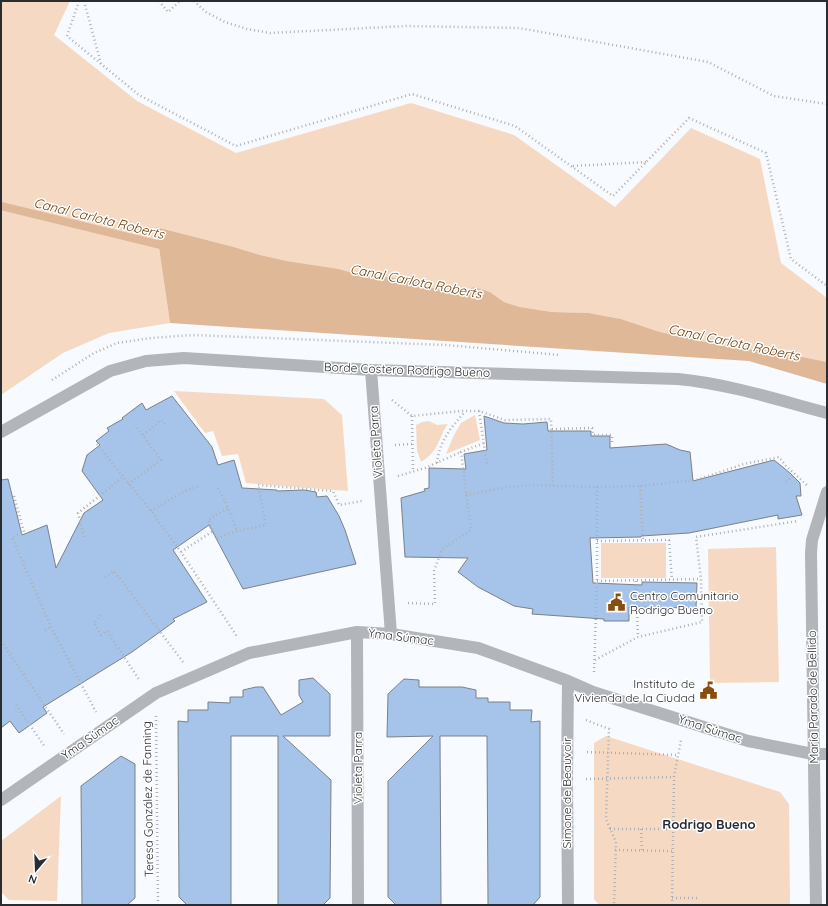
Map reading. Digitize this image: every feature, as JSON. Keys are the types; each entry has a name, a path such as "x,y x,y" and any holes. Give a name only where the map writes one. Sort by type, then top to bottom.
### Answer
{"street":[{"name":"Borde Costero Rodrigo Bueno","path":"1,432 110,372 146,361 184,358 371,370 678,379 701,381 726,386 827,413"},
{"name":"Violeta Parra","path":"371,370 391,634"},
{"name":"María Parado de Bellido","path":"816,905 811,553 812,540 825,497"},
{"name":"Violeta Parra","path":"357,632 358,905"},
{"name":"Yma Súmac","path":"1,800 153,695 193,676 248,653 357,632 391,634 478,648 568,681 593,692 748,742 814,754 827,754"},
{"name":"Simone de Beauvoir","path":"568,681 568,905"}],"path":[{"path":"80,1 67,36 139,95 236,146 412,94 515,126 614,196 689,118 766,153 791,259 827,286"},
{"path":"84,1 102,64"},
{"path":"159,1 168,12 180,1"},
{"path":"194,1 206,12 225,22 247,29 270,33 406,26 519,28 708,62 774,96 827,104"},
{"path":"571,166 646,162"},
{"path":"372,384 412,416 465,411 479,412 505,420 551,419 553,485"},
{"path":"437,463 441,445 452,427 465,411"},
{"path":"479,412 487,465"},
{"path":"412,416 414,472"},
{"path":"143,436 161,420 167,426"},
{"path":"128,484 161,460 135,425"},
{"path":"552,429 592,428 592,435 612,434 612,444"},
{"path":"388,603 435,604 434,571 442,549 471,530 461,452 484,443"},
{"path":"97,444 122,477 151,511 181,552 248,653"},
{"path":"466,495 532,484 597,487 640,486 696,480 744,464 779,457 795,474 825,497"},
{"path":"786,482 795,474"},
{"path":"84,537 78,513 122,477"},
{"path":"228,508 208,520 217,538 237,531 266,525 258,485 333,491 339,505"},
{"path":"151,511 181,493 198,486"},
{"path":"640,486 643,540"},
{"path":"593,692 597,581 597,487"},
{"path":"218,488 237,531"},
{"path":"14,496 24,532 12,538 51,627 105,728"},
{"path":"595,660 638,637 702,622 701,579 696,537 819,517"},
{"path":"181,552 213,531"},
{"path":"597,541 668,540 672,580"},
{"path":"105,577 114,570 193,676"},
{"path":"597,581 701,579"},
{"path":"636,580 638,637"},
{"path":"101,615 94,623 101,635 108,631 153,695"},
{"path":"45,630 51,627"},
{"path":"1,641 75,749"},
{"name":"Teresa González de Fanning","path":"153,695 158,905"},
{"path":"16,705 55,762"},
{"path":"568,714 609,729 606,820 616,842 614,905"},
{"path":"672,905 674,777 685,721"},
{"path":"567,752 678,755"},
{"path":"567,779 674,777"},
{"path":"610,829 673,829"},
{"path":"642,829 642,851"},
{"path":"616,850 673,851"},
{"path":"672,898 697,898"}],"shaded area":[{"path":"1,1 70,1 54,35 137,101 236,153 411,103 514,135 615,207 691,128 760,159 781,263 827,298 827,362 769,350 738,349 660,332 621,319 589,313 552,312 520,307 504,302 490,292 474,287 458,292 437,289 419,283 389,277 363,276 339,269 287,261 156,227 170,323 109,333 63,353 1,395"},
{"path":"156,227 287,261 339,269 363,276 389,277 419,283 437,289 458,292 474,287 490,292 504,302 520,307 552,312 589,313 621,319 660,332 738,349 769,350 827,362 827,384 749,361 170,323"},
{"path":"174,391 324,399 342,415 348,491 246,483 238,454 222,456 213,431 205,433"},
{"path":"475,415 480,440 446,454 461,423"},
{"path":"429,421 437,425 448,424 434,451 421,462 417,451 416,425"},
{"path":"601,543 666,543 666,578 601,578"},
{"path":"776,547 779,682 710,683 708,549"},
{"path":"606,736 780,792 789,804 790,905 599,905 594,899 594,743"},
{"path":"61,796 57,901 9,900 1,892 1,841"}],"building":[{"path":"172,396 212,447 218,465 234,460 242,488 277,491 304,490 316,492 317,497 327,496 339,516 345,530 356,564 243,589 209,525 173,550 207,602 173,619 175,621 132,652 43,707 47,713 19,733 10,721 1,728 1,480 8,479 22,535 47,525 56,568 84,513 103,500 82,471 87,455 100,445 96,441 109,431 107,428 123,419 122,418 142,403 146,410"},
{"path":"484,416 504,423 523,424 547,422 548,431 591,431 591,436 610,436 610,448 666,444 680,450 690,452 693,481 774,460 800,483 801,496 796,496 802,515 778,519 778,515 689,533 641,537 590,538 593,583 642,585 642,582 697,583 696,608 629,607 629,621 604,621 604,619 532,614 533,609 514,606 478,587 458,572 468,558 405,557 401,498 425,491 424,489 429,488 429,468 466,469 464,454 487,450"},
{"path":"313,678 330,694 330,736 283,736 331,780 330,898 323,905 278,905 278,736 231,736 231,905 187,905 179,897 178,721 188,722 188,710 208,710 208,702 230,703 230,697 243,697 243,690 256,687 263,687 281,715 303,702 299,695 299,680"},
{"path":"404,679 419,680 419,687 462,687 476,690 476,698 488,698 488,702 510,702 510,710 532,710 531,722 540,721 540,897 533,905 488,905 487,736 440,736 441,905 396,905 388,897 388,781 433,736 387,737 388,694"},
{"path":"121,756 135,764 135,898 127,905 82,905 81,786"}],"waterway":[{"name":"Canal Carlota Roberts","path":"1,206 169,247"}],"place":[{"name":"Centro Comunitario Rodrigo Bueno","path":"617,603"},
{"name":"Instituto de Vivienda de la Ciudad","path":"708,691"}],"district":[{"name":"Rodrigo Bueno","path":"709,824"}]}
